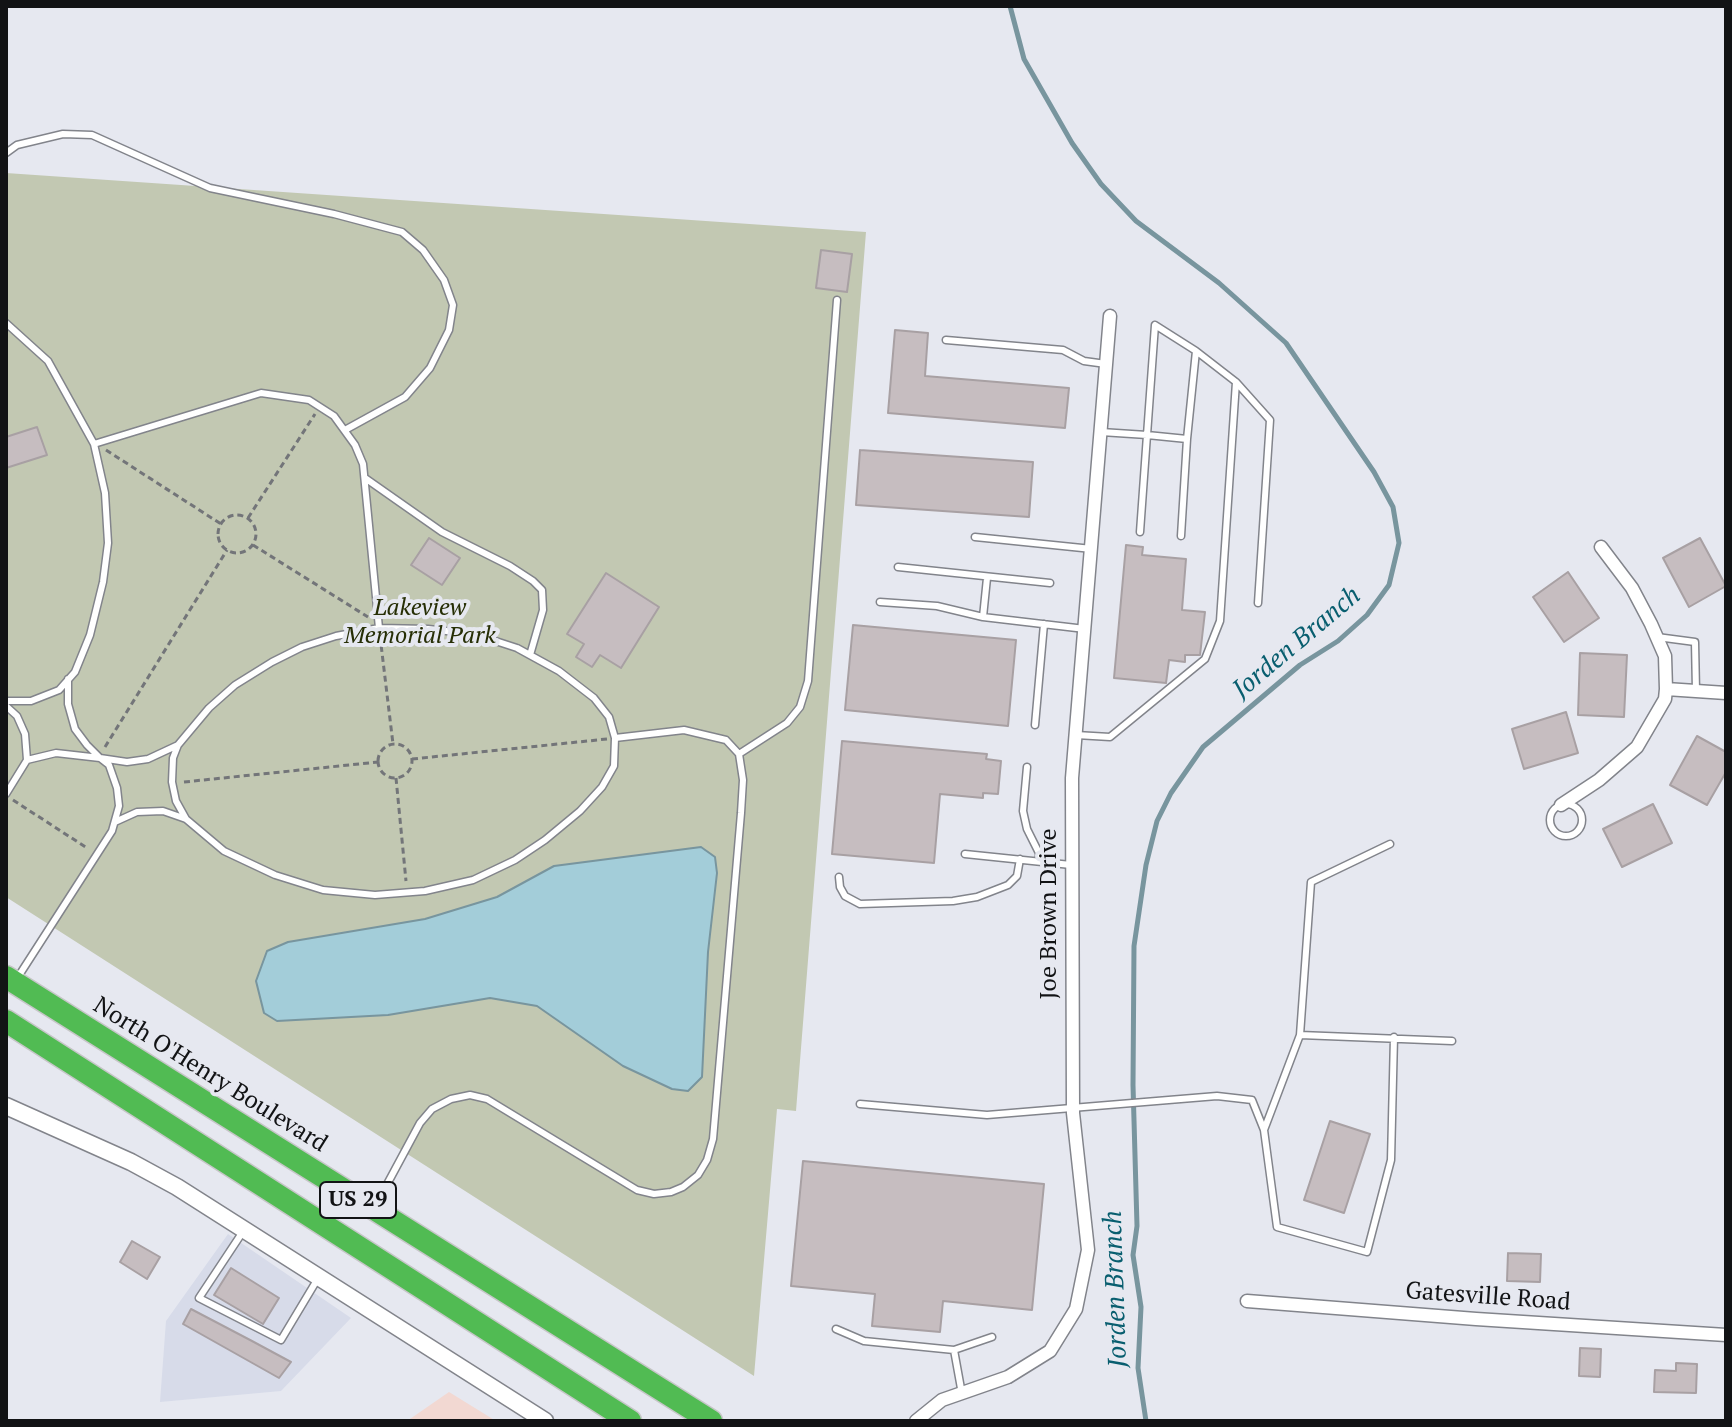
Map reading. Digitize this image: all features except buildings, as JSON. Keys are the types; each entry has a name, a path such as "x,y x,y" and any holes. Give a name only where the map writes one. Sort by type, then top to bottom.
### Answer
{"highway":[{"name":"North O'Henry Boulevard","path":"10,980 711,1421"},
{"name":"US 29","path":"6,1021 630,1421"},
{"path":"6,1035 118,1094"}],"street":[{"name":"Joe Brown Drive","path":"916,1421 942,1400 1008,1377 1050,1351 1076,1309 1088,1250 1073,1106 1072,778 1110,316"},
{"path":"1561,805 1599,780 1637,747 1665,699 1665,656 1657,637 1632,588 1601,547"},
{"path":"1666,689 1726,693"},
{"path":"6,1106 131,1162 177,1187 545,1421"},
{"name":"Gatesville Road","path":"1247,1301 1726,1335"}],"lane":[{"path":"6,153 17,145 63,134 92,135 210,188 402,232 423,250 444,280 453,305 449,330 430,368 405,397 345,430"},
{"path":"739,754 787,723 800,707 808,681 837,300"},
{"path":"6,323 48,361 94,444 105,493 108,543 103,582 90,635 75,672 59,690 31,701 6,704"},
{"path":"1140,532 1155,325 1236,382 1270,420 1258,603"},
{"path":"946,340 1063,350 1084,361 1106,364"},
{"path":"1181,536 1196,351"},
{"path":"1076,735 1110,737 1205,659 1220,621 1236,382"},
{"path":"94,444 261,393 309,400 320,406 345,430 363,464 379,628"},
{"path":"1101,432 1187,439"},
{"path":"365,478 442,532 510,566 542,590 543,610 530,655"},
{"path":"975,537 1092,549"},
{"path":"898,567 1050,583"},
{"path":"983,617 987,578"},
{"path":"880,602 937,606 983,617 1085,629"},
{"path":"1035,725 1044,624"},
{"path":"379,628 428,629 474,634 530,655 559,671 594,698 609,717 615,738 614,766 602,787 580,811 545,840 515,860 473,880 375,895 323,890 275,875 224,851 186,819 176,801 172,785 173,758 178,745 226,693 272,662 302,647 336,636 379,628"},
{"path":"1657,637 1695,642 1696,691"},
{"path":"10,980 112,831 119,806 109,765 75,729 68,704 68,679"},
{"path":"6,704 17,716 25,734 27,760 6,795"},
{"path":"374,1210 420,1123 432,1109 451,1099 470,1095 487,1099 637,1190 654,1194 671,1192 698,1175 707,1160 713,1139 741,813 743,780 739,754 726,740 684,730 615,738"},
{"path":"27,760 56,753 127,762 148,759 178,745"},
{"path":"1027,767 1023,811 1027,829 1039,853 1039,861"},
{"path":"1561,805 1575,808 1581,816 1581,826 1573,834 1563,836 1551,826 1551,816 1561,805"},
{"path":"115,822 137,812 163,811 186,819"},
{"path":"1264,1130 1300,1035 1311,882 1390,844"},
{"path":"965,854 1071,865"},
{"path":"839,877 845,896 860,904 953,901 977,897 1008,885 1017,876 1020,859"},
{"path":"1300,1035 1452,1041"},
{"path":"860,1104 987,1115 1217,1096 1252,1100 1264,1130 1277,1227 1367,1252 1391,1160 1394,1037"},
{"path":"244,1230 199,1298 281,1340 319,1277"},
{"path":"836,1329 864,1341 954,1350 992,1337"},
{"path":"954,1350 962,1394"}],"path":[{"path":"248,518 320,406"},
{"path":"94,444 221,524"},
{"path":"233,515 248,518 256,532 253,545 243,553 227,550 218,538 221,524 233,515"},
{"path":"253,545 364,614 379,628 393,744"},
{"path":"100,758 227,550"},
{"path":"412,759 615,738"},
{"path":"393,744 407,749 412,759 409,770 396,778 384,774 378,762 382,749 393,744"},
{"path":"172,785 378,762"},
{"path":"396,778 407,892"},
{"path":"6,795 97,854"}],"shaded area":[{"path":"228,1234 351,1318 281,1391 160,1402 166,1321"},
{"path":"449,1392 496,1421 407,1421"}],"green space":[{"name":"Lakeview Memorial Park","path":"6,173 866,232 796,1111 777,1109 754,1376 6,897"}],"water":[{"path":"701,847 715,857 717,873 708,952 702,1077 688,1091 672,1089 623,1066 537,1006 490,998 388,1015 277,1021 264,1013 256,981 267,951 288,942 425,919 497,897 554,866"}],"waterway":[{"name":"Jorden Branch","path":"1010,6 1024,59 1072,143 1101,184 1136,221 1219,283 1286,343 1374,472 1393,507 1399,543 1389,585 1367,615 1338,641 1300,665 1203,747 1171,793 1157,821 1146,865 1134,946 1133,1085 1137,1226 1133,1255 1141,1307 1138,1368 1146,1421"}]}
